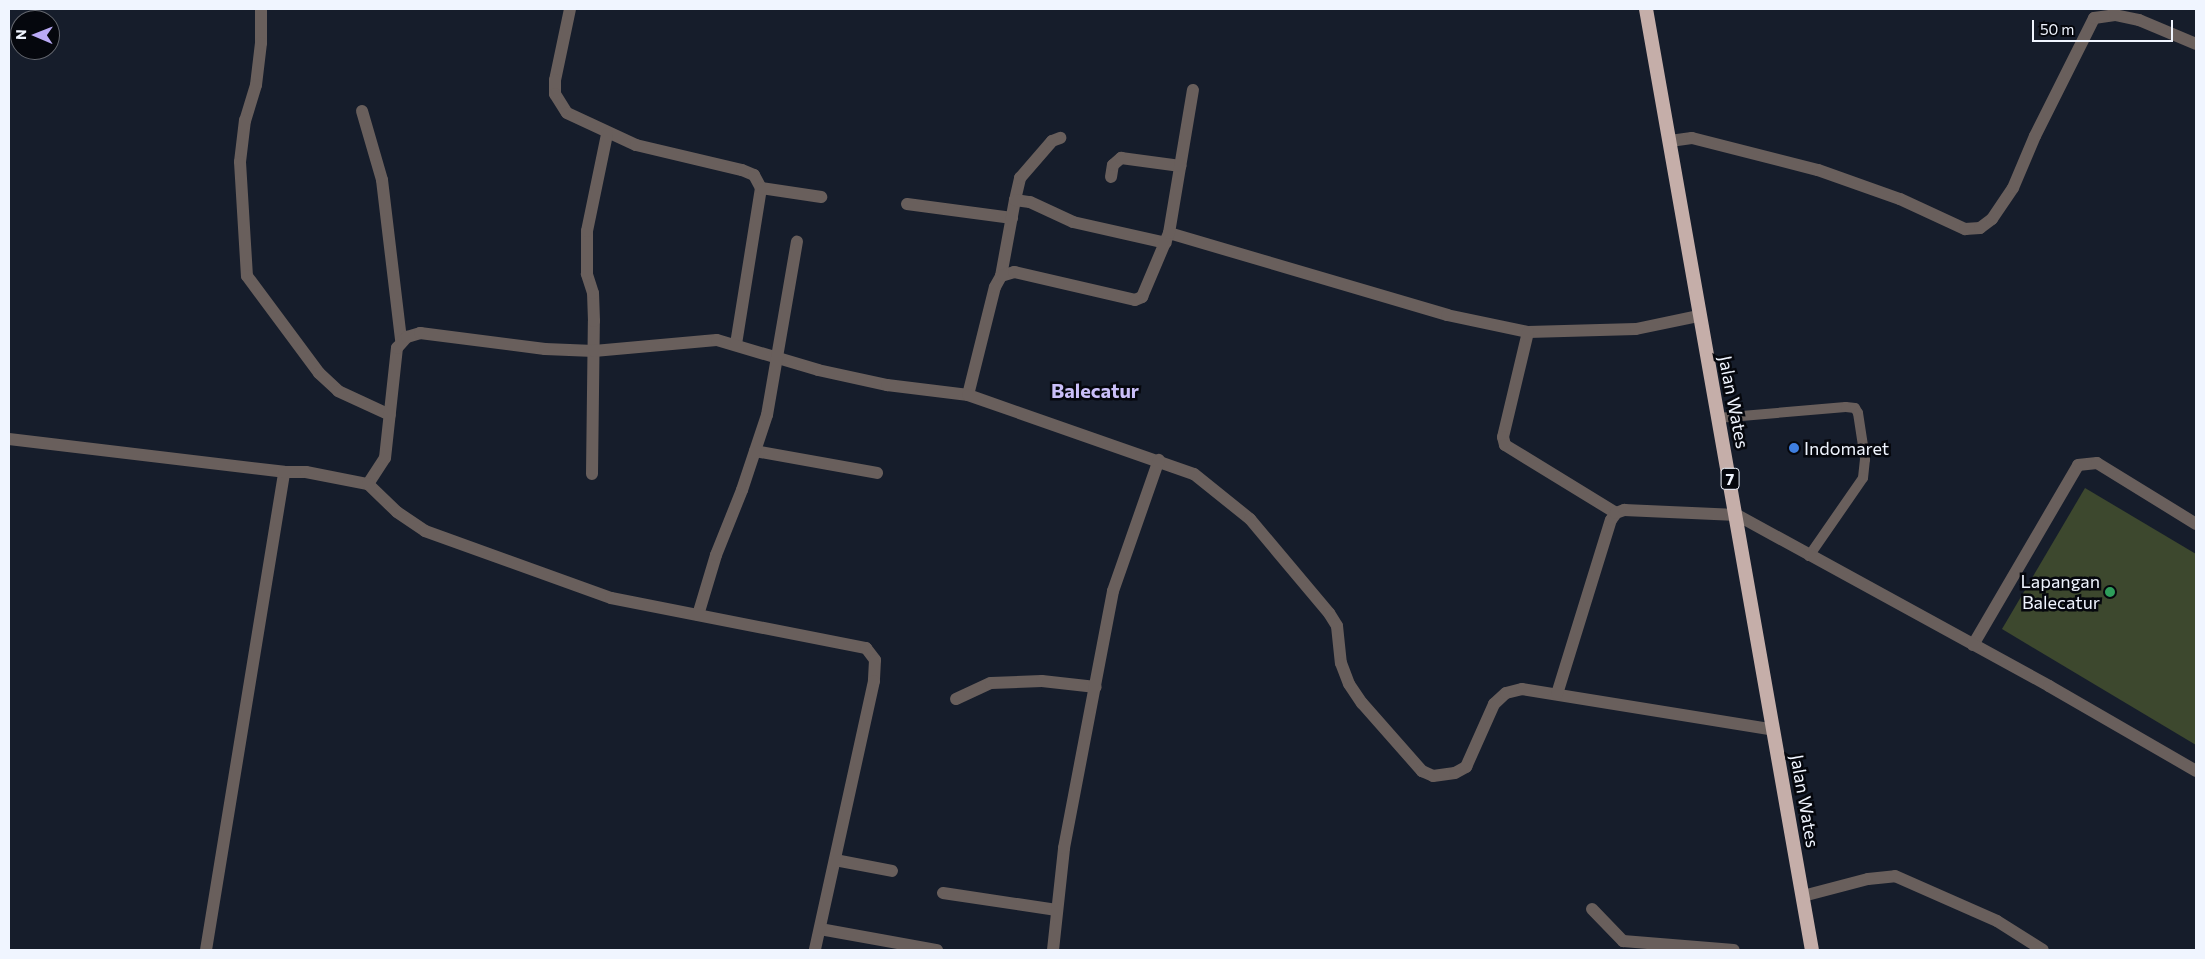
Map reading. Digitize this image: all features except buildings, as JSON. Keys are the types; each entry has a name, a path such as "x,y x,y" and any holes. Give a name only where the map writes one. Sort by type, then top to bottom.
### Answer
{"highway":[{"name":"Jalan Wates","path":"1646,9 1670,141 1698,316 1737,515 1812,950"}],"street":[{"path":"260,9 261,43 256,85 246,120 240,162 246,276 319,373 338,391 390,416"},
{"path":"570,9 561,40 555,94 567,113 607,134 636,145 742,170 754,175 761,188 736,344"},
{"path":"1670,141 1692,138 1818,170 1900,199 1964,229 1980,228 1992,219 2013,188 2035,136 2094,18 2115,14 2139,20 2196,44"},
{"path":"1001,276 1014,272 1139,300 1146,291 1168,238 1193,90"},
{"path":"362,111 382,180 401,340 397,348 385,458 368,484"},
{"path":"592,474 594,351 587,231 607,134"},
{"path":"968,395 995,287 1001,276 1020,178 1052,141 1060,138"},
{"path":"1111,177 1113,165 1121,158 1180,166"},
{"path":"761,188 821,197"},
{"path":"1016,200 1030,202 1073,222 1168,238 1447,315 1528,332 1636,329 1698,316"},
{"path":"907,204 1012,218"},
{"path":"698,615 716,554 755,451 779,359 798,242"},
{"path":"1528,332 1503,437 1504,445 1616,513"},
{"path":"401,340 420,333 545,349 594,351 692,341 736,344 779,359 887,385 968,395 1159,460 1194,474 1250,519 1329,613 1337,626 1341,663 1349,684 1362,703 1422,771 1444,776 1466,767 1494,704 1506,693 1522,688 1774,730"},
{"path":"9,439 284,472 306,472 368,484 397,512 425,531 611,598 866,648 875,660 874,681 815,950"},
{"path":"755,451 877,473"},
{"path":"1053,950 1064,848 1113,591 1159,460"},
{"path":"1973,645 2078,465 2097,463 2196,524"},
{"path":"206,950 284,472"},
{"path":"1557,694 1611,520 1616,513 1624,510 1737,515 2196,771"},
{"path":"956,699 991,683 1042,681 1096,687"},
{"path":"835,860 892,871"},
{"path":"1803,896 1874,878 1895,876 1997,921 2043,950"},
{"path":"943,893 1057,910"},
{"path":"1592,909 1623,940 1734,950"},
{"path":"820,929 937,950"}],"lane":[{"path":"1718,418 1855,408 1866,459 1863,478 1809,556"}],"green space":[{"name":"Lapangan Balecatur","path":"2085,488 2196,554 2196,745 2002,629"}],"place":[{"name":"Indomaret","path":"1794,448"},
{"name":"Lapangan Balecatur","path":"2110,592"}],"district":[{"name":"Balecatur","path":"1095,390"}]}
